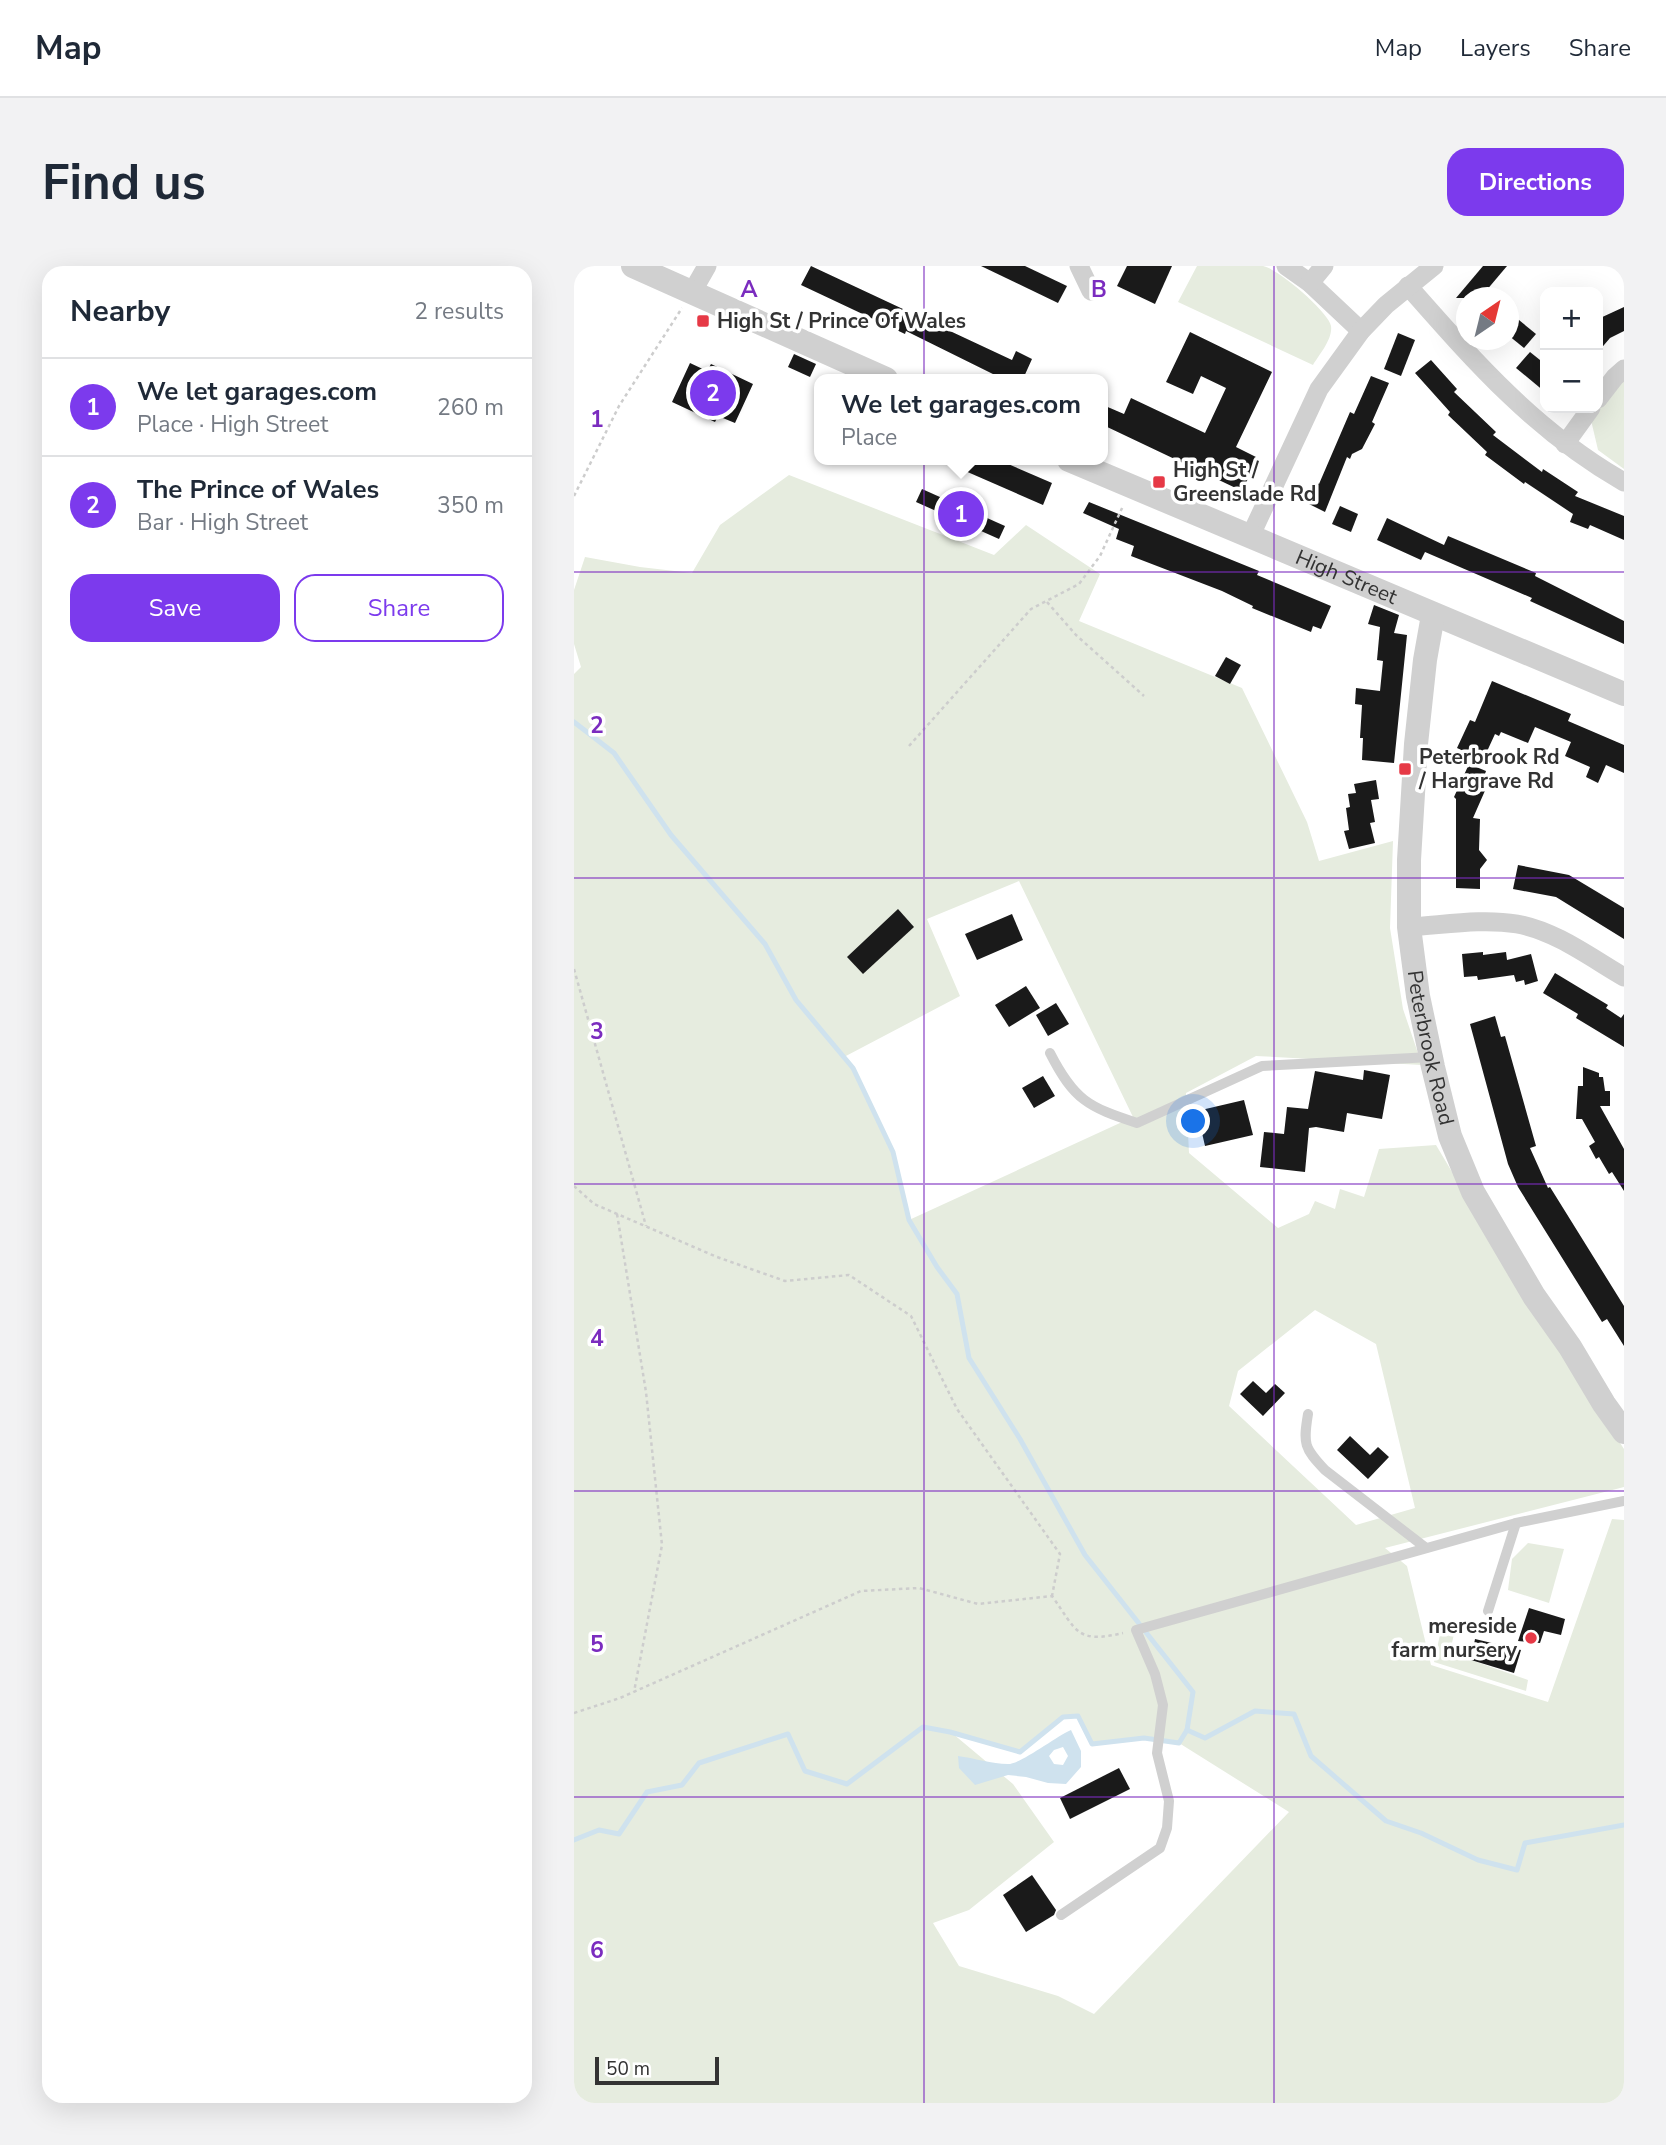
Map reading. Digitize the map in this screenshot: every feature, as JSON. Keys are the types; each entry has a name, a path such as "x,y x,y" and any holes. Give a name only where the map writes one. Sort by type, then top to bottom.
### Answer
{"street":[{"path":"633,266 875,374"},
{"path":"691,294 707,266"},
{"path":"1079,266 1091,291"},
{"path":"1286,266 1310,283 1361,331"},
{"path":"1310,283 1324,266"},
{"path":"1250,537 1319,389 1361,331 1408,286 1434,266"},
{"path":"1408,286 1472,359 1517,405 1565,444 1624,482"},
{"path":"1603,393 1624,369"},
{"path":"1565,444 1587,413"},
{"name":"High Street","path":"1081,465 1624,694"},
{"name":"Peterbrook Road","path":"1433,614 1416,744 1409,860 1409,927 1418,996 1431,1057 1450,1136 1473,1192 1534,1296 1624,1432"},
{"path":"1409,927 1485,922 1519,925 1563,940 1624,977"}],"lane":[{"path":"1050,1053 1064,1081 1081,1099 1104,1112 1137,1123 1262,1066 1431,1057"},
{"path":"1308,1414 1305,1433 1307,1448 1313,1458 1426,1548"},
{"path":"1061,1915 1160,1848 1167,1828 1169,1801 1157,1753 1163,1705 1155,1674 1137,1630 1516,1523 1624,1501"},
{"path":"1488,1611 1516,1523"}],"path":[{"path":"574,496 619,407 691,294"},
{"path":"909,746 1031,610 1079,583 1100,556 1132,487"},
{"path":"1046,602 1076,635 1144,696"},
{"path":"574,969 646,1227"},
{"path":"574,1186 594,1205 717,1257 785,1281 849,1275 911,1317 957,1409 1060,1554 1052,1596 1079,1633 1098,1639 1137,1630"},
{"path":"617,1214 646,1392 662,1545 634,1692"},
{"path":"574,1713 634,1692 861,1591 919,1588 978,1604 1052,1596"}],"shaded area":[{"path":"1197,266 1263,266 1279,274 1301,292 1322,311 1331,326 1328,341 1313,365 1178,302"},
{"path":"1624,377 1624,469 1598,450 1591,420 1596,413 1603,413 1603,404"},
{"path":"789,475 994,555 1026,525 1100,574 1079,621 1242,688 1307,822 1319,861 1393,841 1390,928 1403,1009 1422,1065 1256,1056 1186,1093 1189,1153 1278,1228 1309,1214 1315,1201 1335,1209 1340,1189 1364,1197 1379,1149 1436,1145 1543,1325 1624,1449 1624,1487 1385,1548 1407,1566 1431,1665 1548,1702 1612,1519 1624,1520 1624,2103 574,2103 574,674 581,667 574,644 574,590 585,557 692,573 720,525","holes":["1019,881 1133,1117 909,1220 893,1152 853,1068 844,1057 960,996 927,919","1315,1310 1376,1344 1415,1508 1356,1525 1229,1406 1238,1371","1078,1716 1092,1744 1144,1738 1179,1743 1289,1812 1094,2014 1058,1996 959,1966 933,1923 969,1910 1054,1842 1013,1784 952,1733 1020,1752 1063,1717"]},
{"path":"1528,1543 1564,1549 1549,1603 1508,1590 1512,1559"},
{"path":"1441,1630 1454,1634 1452,1643 1473,1650 1471,1660 1528,1680 1526,1691 1434,1662"}],"water":[{"path":"1071,1730 1081,1751 1081,1767 1066,1784 1008,1775 975,1785 959,1768 958,1756 996,1763 1014,1763","holes":["1063,1747 1068,1756 1063,1765 1054,1764 1049,1756 1054,1750"]}],"building":[{"path":"811,266 1012,360 1016,351 1032,359 1025,374 993,374 906,331 905,334 801,285"},
{"path":"981,266 1025,266 1067,286 1058,303"},
{"path":"1127,266 1172,266 1155,304 1117,286"},
{"path":"1483,266 1507,266 1489,287 1465,287"},
{"path":"1624,307 1624,331 1610,338 1603,346 1603,317"},
{"path":"1519,320 1536,334 1524,348 1519,344"},
{"path":"1190,332 1272,372 1236,447 1258,458 1242,491 1108,427 1108,407 1124,414 1131,398 1205,433 1226,388 1201,376 1193,394 1166,382"},
{"path":"1398,333 1415,340 1401,376 1384,369"},
{"path":"1530,352 1540,360 1540,388 1516,368"},
{"path":"794,354 816,364 810,377 788,367"},
{"path":"1431,360 1457,389 1454,392 1496,432 1493,435 1542,472 1543,469 1578,492 1575,496 1624,516 1624,540 1590,525 1588,529 1570,522 1573,514 1525,482 1524,484 1485,455 1487,452 1448,415 1450,412 1415,373"},
{"path":"690,363 707,371 711,364 753,384 735,423 718,416 715,422 672,402"},
{"path":"1371,376 1389,383 1372,422 1375,424 1362,449 1352,454 1350,459 1347,457 1325,512 1307,503 1317,483 1319,484 1350,412 1354,414"},
{"path":"951,465 1011,465 1052,483 1043,505"},
{"path":"922,489 1005,526 999,539 916,502"},
{"path":"1089,502 1259,571 1257,575 1331,606 1321,629 1313,626 1311,632 1252,608 1253,606 1222,591 1131,556 1134,546 1116,539 1119,529 1083,513"},
{"path":"1340,506 1358,514 1351,532 1332,524"},
{"path":"1387,518 1444,545 1448,536 1536,573 1535,576 1624,621 1624,644 1530,601 1532,598 1425,552 1421,560 1377,540"},
{"path":"1374,605 1399,615 1394,633 1407,635 1394,763 1362,760 1362,705 1355,704 1356,688 1380,691 1383,661 1377,660 1380,627 1368,624"},
{"path":"1226,657 1241,665 1230,684 1215,676"},
{"path":"1492,681 1571,714 1568,721 1624,745 1624,773 1606,765 1598,783 1586,777 1590,767 1565,756 1571,742 1535,727 1528,743 1501,732 1499,736 1495,734 1483,760 1457,748 1470,720 1475,722"},
{"path":"1469,764 1486,771 1485,774 1491,777 1473,818 1480,819 1479,850 1487,860 1480,869 1480,889 1456,888 1454,797"},
{"path":"1376,780 1379,799 1371,800 1375,822 1370,823 1375,843 1349,849 1344,831 1349,830 1346,808 1350,807 1348,794 1356,793 1354,784"},
{"path":"1518,865 1569,875 1624,908 1624,939 1556,897 1513,889"},
{"path":"898,909 914,927 863,974 847,957"},
{"path":"1012,914 1023,940 977,960 965,934"},
{"path":"1483,952 1483,955 1506,952 1507,960 1531,954 1538,981 1525,985 1524,980 1516,982 1514,975 1478,980 1477,976 1464,977 1462,954"},
{"path":"1555,973 1608,1005 1606,1008 1621,1018 1624,1014 1624,1047 1576,1018 1578,1014 1543,993"},
{"path":"1026,986 1040,1008 1009,1027 995,1005"},
{"path":"1056,1003 1069,1024 1048,1036 1036,1015"},
{"path":"1495,1016 1501,1037 1505,1036 1536,1146 1530,1148 1548,1188 1550,1187 1624,1306 1624,1346 1607,1319 1602,1322 1518,1187 1508,1164 1470,1024"},
{"path":"1583,1067 1599,1073 1599,1077 1603,1077 1605,1091 1610,1091 1610,1106 1600,1106 1624,1149 1624,1191 1599,1157 1596,1159 1589,1146 1595,1142 1582,1119 1576,1119 1578,1086 1583,1086"},
{"path":"1364,1070 1390,1075 1382,1119 1347,1113 1344,1132 1309,1128 1305,1172 1260,1167 1264,1132 1284,1134 1287,1107 1308,1109 1315,1071 1363,1080"},
{"path":"1043,1076 1055,1096 1034,1108 1022,1088"},
{"path":"1244,1100 1253,1135 1205,1146 1197,1111"},
{"path":"1253,1381 1266,1393 1275,1384 1285,1393 1263,1416 1240,1394"},
{"path":"1350,1436 1370,1455 1378,1447 1389,1457 1368,1479 1337,1450"},
{"path":"1529,1608 1565,1619 1561,1635 1544,1631 1540,1643 1518,1641"},
{"path":"1475,1639 1521,1650 1514,1673 1471,1660"},
{"path":"1119,1768 1130,1789 1070,1819 1060,1798"},
{"path":"1032,1875 1056,1910 1054,1915 1026,1932 1003,1895"}],"waterway":[{"path":"574,722 614,753 671,835 765,944 796,1000 853,1068 893,1152 909,1220 957,1294 969,1358 1020,1439 1085,1555 1193,1692 1187,1730 1179,1743 1144,1738 1092,1744 1078,1716 1063,1717 1020,1752 923,1727 847,1784 805,1771 788,1734 699,1763 682,1785 647,1792 619,1834 599,1830 574,1840"},
{"path":"1187,1730 1205,1738 1255,1711 1294,1714 1311,1756 1386,1821 1421,1833 1478,1860 1517,1870 1525,1843 1624,1825"}],"place":[{"name":"High St / Prince Of Wales","path":"703,321"},
{"name":"The Prince of Wales","path":"713,393"},
{"name":"High St / Greenslade Rd","path":"1159,482"},
{"name":"We let garages.com","path":"961,514"},
{"name":"Peterbrook Rd / Hargrave Rd","path":"1405,769"},
{"name":"mereside farm nursery","path":"1531,1638"}]}
